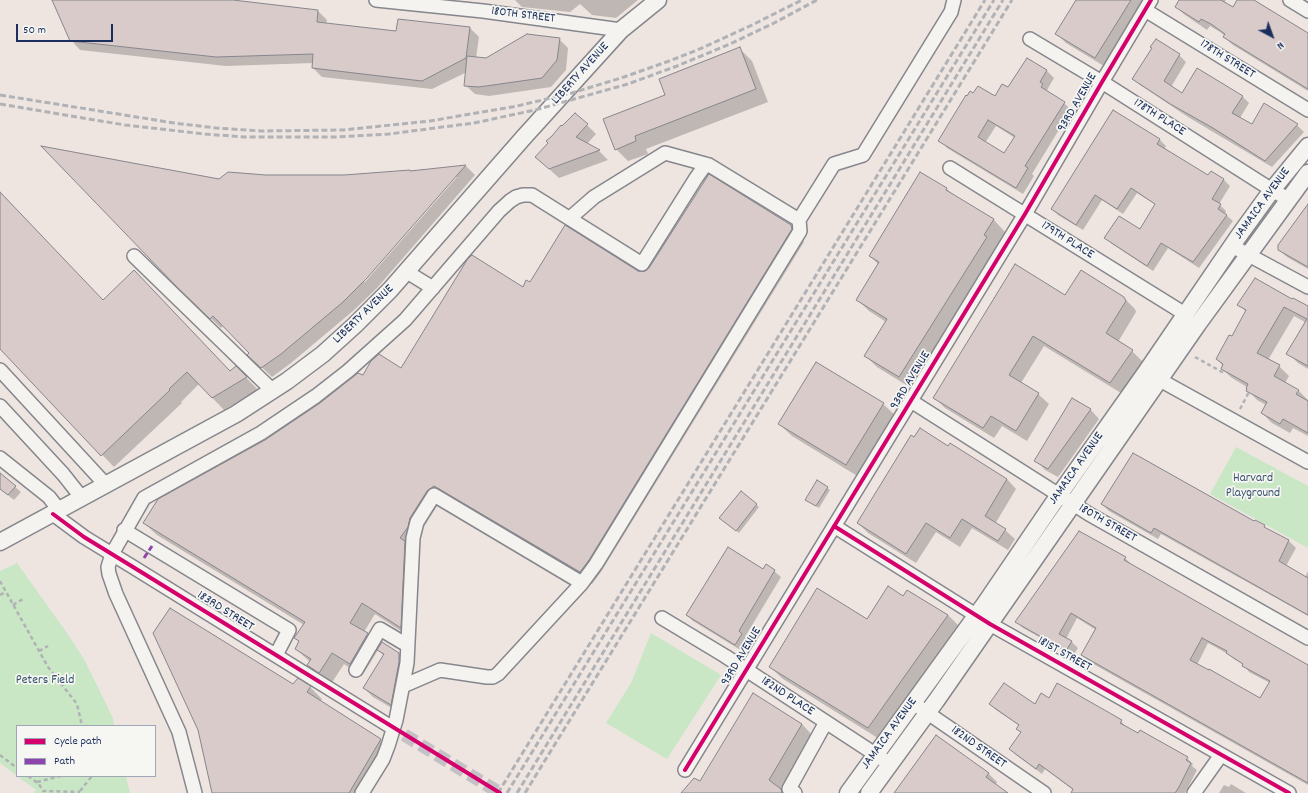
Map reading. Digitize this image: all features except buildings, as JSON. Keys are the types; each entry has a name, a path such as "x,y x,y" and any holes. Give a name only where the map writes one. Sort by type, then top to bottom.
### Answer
{"main road":[{"name":"LIBERTY AVENUE","path":"0,542 217,424 273,391 339,340 373,309 407,272 529,132 621,30 658,0"},
{"name":"JAMAICA AVENUE","path":"869,793 928,713 1059,495 1146,372 1232,246 1272,190 1308,146"},
{"name":"JAMAICA AVENUE","path":"848,793 913,703 983,620 1074,504 1198,324 1308,172"}],"street":[{"name":"180TH STREET","path":"376,0 486,6 621,30"},
{"path":"403,686 440,670 487,676 498,674 582,583 600,557 800,230 799,220 834,164 863,155 951,12 954,5 954,0"},
{"path":"1290,0 1308,11"},
{"name":"93RD AVENUE","path":"685,770 1025,214 1148,5"},
{"name":"178TH STREET","path":"1148,5 1308,110"},
{"name":"178TH PLACE","path":"1030,39 1102,82 1288,199"},
{"path":"570,218 594,197 665,153 706,164 799,220"},
{"path":"195,793 179,732 111,584 108,567 112,554 124,530 144,498 261,433 297,410 332,384 394,331 499,211 516,197 532,194 642,264 706,164"},
{"name":"179TH PLACE","path":"950,168 1185,314"},
{"path":"1232,246 1308,287"},
{"path":"134,256 273,391"},
{"path":"407,272 433,288"},
{"path":"0,370 106,485"},
{"path":"1146,372 1308,462"},
{"name":"180TH STREET","path":"911,401 1074,504 1308,638"},
{"path":"0,406 63,474 82,498"},
{"name":"183RD STREET","path":"0,458 49,497 56,512 84,537 388,725"},
{"path":"362,793 383,759 396,720 407,663 413,538 417,522 434,495 582,583"},
{"name":"181ST STREET","path":"834,526 983,620 1289,793"},
{"path":"124,530 290,630 276,655"},
{"name":"182ND PLACE","path":"662,618 725,656 891,764"},
{"path":"356,670 380,629 407,645"},
{"name":"182ND STREET","path":"913,703 1044,793"},
{"path":"795,793 789,789 826,722"},
{"path":"1194,793 1221,755"}],"path":[{"path":"1195,357 1222,372 1223,370"},
{"path":"1240,409 1249,392"},
{"path":"0,581 54,676 77,704 82,725"},
{"path":"0,595 6,592"},
{"path":"13,605 24,599"},
{"path":"39,651 48,646"},
{"path":"0,756 16,767"},
{"path":"30,777 37,782 43,791 80,792 91,777"},
{"path":"37,782 57,777"}],"green space":[{"name":"Harvard Playground","path":"1236,447 1308,486 1308,548 1210,494"},
{"name":"Peters Field","path":"17,563 84,659 113,718 114,725 16,725 16,775 0,763 0,571"},
{"path":"651,633 721,675 667,759 606,723 631,683"},
{"path":"18,777 126,777 130,793 34,793 36,790"}],"tunnel":[{"path":"388,725 500,793"}],"railway":[{"path":"0,95 174,123 261,131 343,130 430,121 517,106 572,93 624,77 702,48 802,0"},
{"path":"0,104 125,125 205,134 244,137 337,137 389,134 474,123 535,110 628,84 730,44 817,0"},
{"path":"498,793 985,0"},
{"path":"507,793 994,0"},
{"path":"517,793 1003,0"},
{"path":"525,793 1012,0"}],"marked path":[{"path":"144,558 152,546"}],"cycle path":[{"path":"685,770 1025,214 1151,0"},
{"path":"53,514 84,537 500,793"},
{"path":"834,526 990,624 1289,793"}]}
